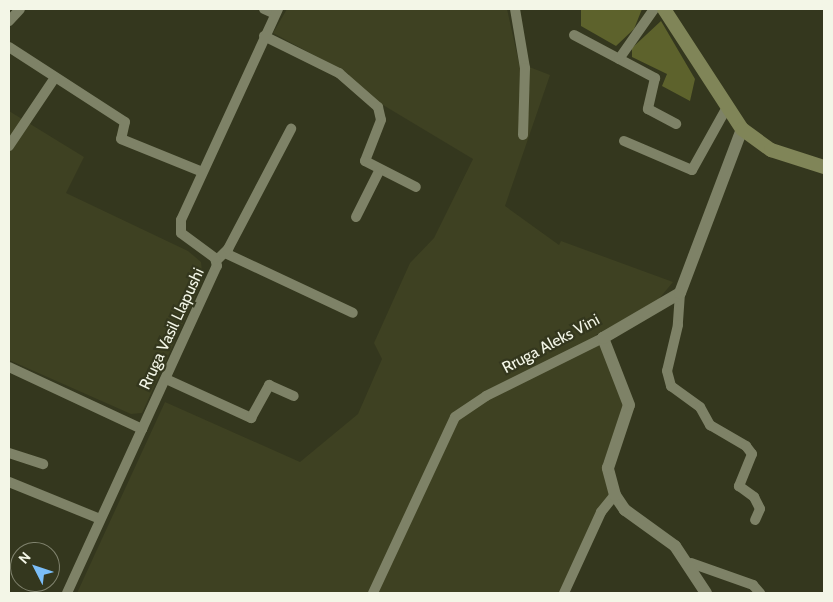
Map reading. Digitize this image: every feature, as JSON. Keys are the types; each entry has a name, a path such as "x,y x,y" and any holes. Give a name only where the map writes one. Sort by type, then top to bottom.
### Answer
{"main road":[{"path":"664,9 742,129 770,150 824,167"}],"street":[{"path":"9,21 20,9"},
{"path":"264,9 277,12"},
{"path":"619,59 654,9"},
{"path":"516,10 525,68 523,134"},
{"name":"Rruga Vasil Llapushi","path":"67,593 221,257 186,239 179,227 200,171 277,12"},
{"path":"574,35 655,78 648,109 676,124"},
{"path":"264,36 339,74 378,107 381,120 365,161 378,171 416,187"},
{"path":"9,47 54,79 126,122 121,139 200,171"},
{"path":"9,146 54,79"},
{"path":"624,141 692,170 727,108"},
{"path":"291,129 221,257 353,313"},
{"path":"742,129 680,293 678,325 666,371 671,386 700,407 710,425 746,446 752,454 739,486 757,503 760,509 754,520"},
{"path":"356,217 378,171"},
{"name":"Rruga Aleks Vini","path":"373,593 455,417 486,396 603,338 680,293"},
{"path":"603,338 629,405 608,468 615,496 625,510 661,533 691,563 706,593"},
{"path":"9,367 142,429"},
{"path":"166,379 251,418 269,385 294,396"},
{"path":"9,453 43,464"},
{"path":"9,482 100,519"},
{"path":"564,593 601,512 615,496"},
{"path":"691,563 753,584 760,593"}],"shaded area":[{"path":"287,9 507,9 519,63 550,75 505,206 559,245 561,241 673,282 658,300 596,335 627,406 603,463 611,491 563,593 77,593 165,402 300,462 358,414 382,359 374,343 410,263 434,238 473,159 373,99 348,78 349,74 273,33"},
{"path":"581,9 642,9 634,29 616,46 581,26"},
{"path":"661,21 695,79 690,101 662,86 667,74 632,57 632,48"},
{"path":"9,111 84,157 66,193 188,251 201,262 203,280 142,413 131,414 9,360"}]}
